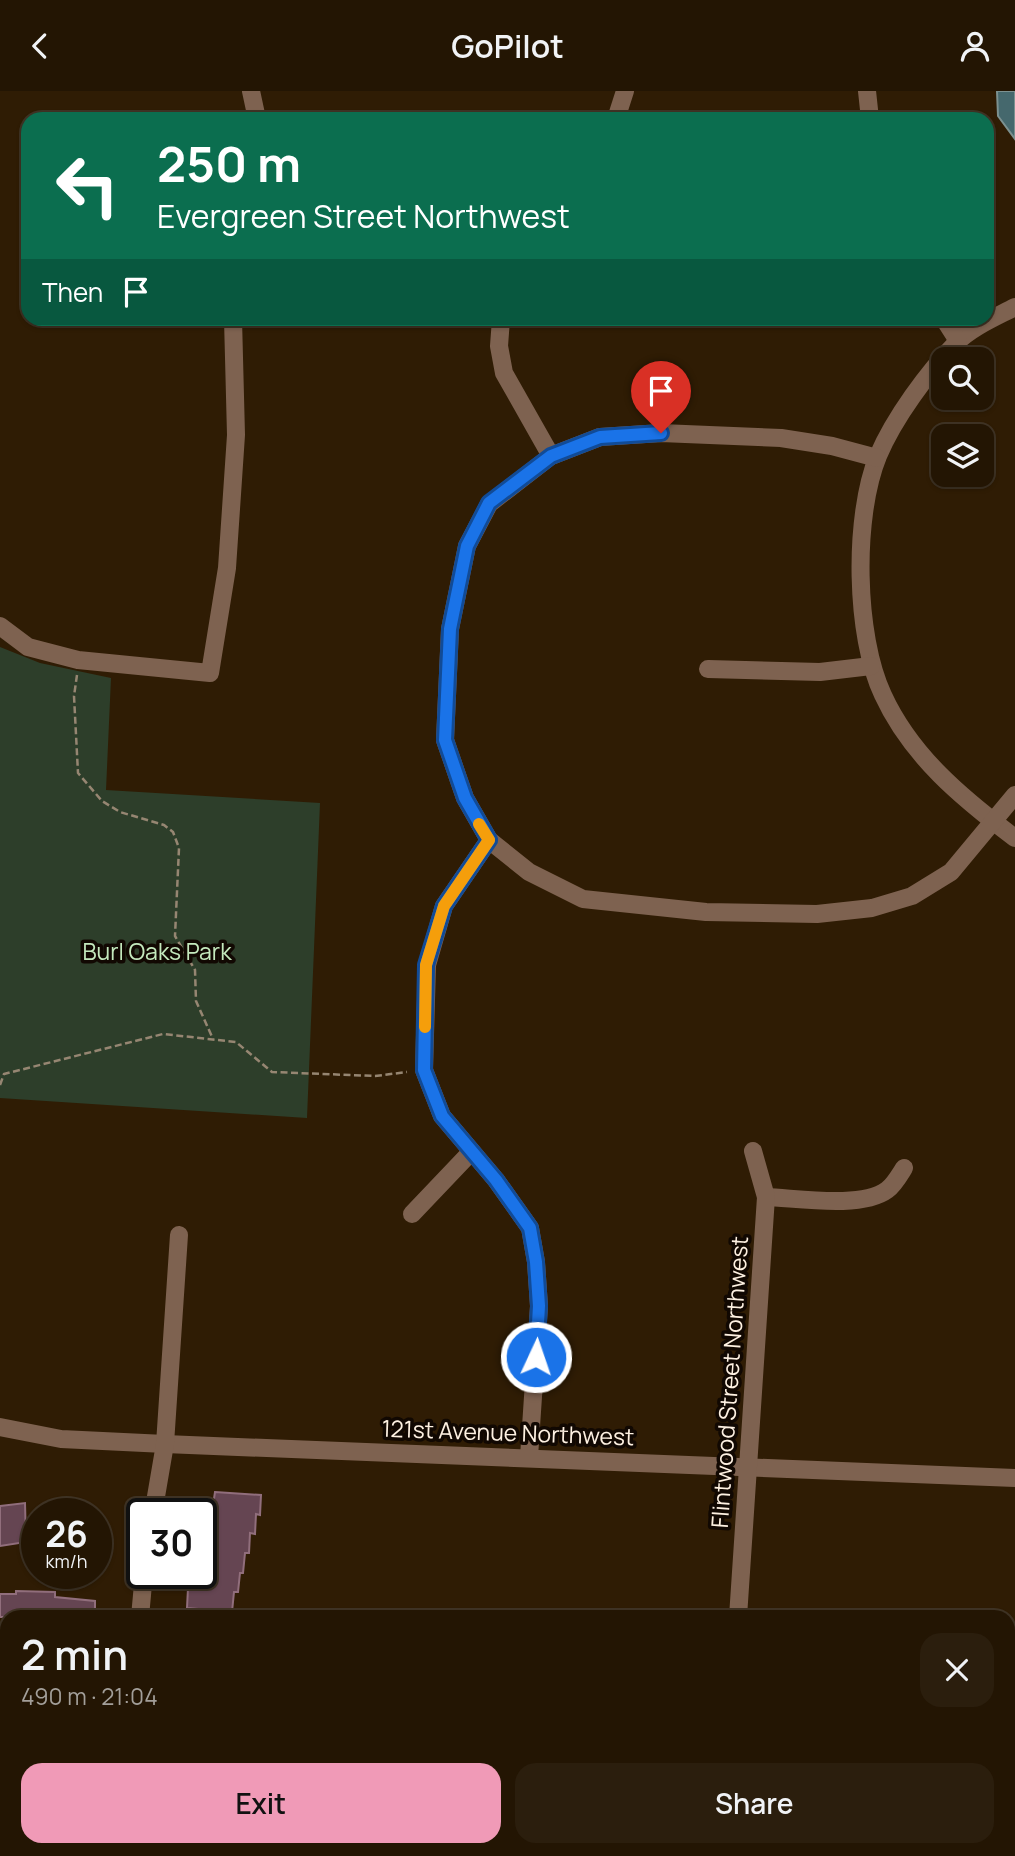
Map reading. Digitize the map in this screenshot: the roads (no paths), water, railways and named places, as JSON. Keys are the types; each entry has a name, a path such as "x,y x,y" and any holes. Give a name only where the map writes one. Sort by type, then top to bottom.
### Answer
{"street":[{"path":"251,91 256,112"},
{"path":"619,112 625,91"},
{"path":"867,91 869,112"},
{"path":"994,320 1015,307"},
{"path":"0,626 28,647 78,660 210,673 227,568 236,435 233,326"},
{"path":"500,326 499,346 504,373 551,456"},
{"path":"948,326 958,341"},
{"path":"983,326 958,341 892,429 877,458 863,520 861,596 871,666 884,698 926,762 953,790 1015,838"},
{"path":"877,458 832,446 781,438 661,433 600,437 551,456 489,503 467,546 450,629 445,740 465,798 489,840 529,872 583,899 706,912 817,914 872,908 912,896 951,872 1015,795"},
{"path":"708,669 820,672 871,666"},
{"path":"489,840 444,906 426,965 424,1070 442,1116 496,1180 530,1228 539,1306 529,1457"},
{"name":"Flintwood Street Northwest","path":"738,1610 766,1197 753,1151"},
{"path":"412,1214 471,1152"},
{"path":"766,1197 836,1200 866,1198 886,1191 904,1168"},
{"path":"156,1498 165,1444 179,1235"},
{"name":"121st Avenue Northwest","path":"0,1427 61,1439 1015,1478"},
{"path":"141,1610 143,1589"}],"water":[{"path":"997,91 1015,91 1015,139 998,116"}],"park label":[{"name":"Burl Oaks Park","path":"157,951"}]}
